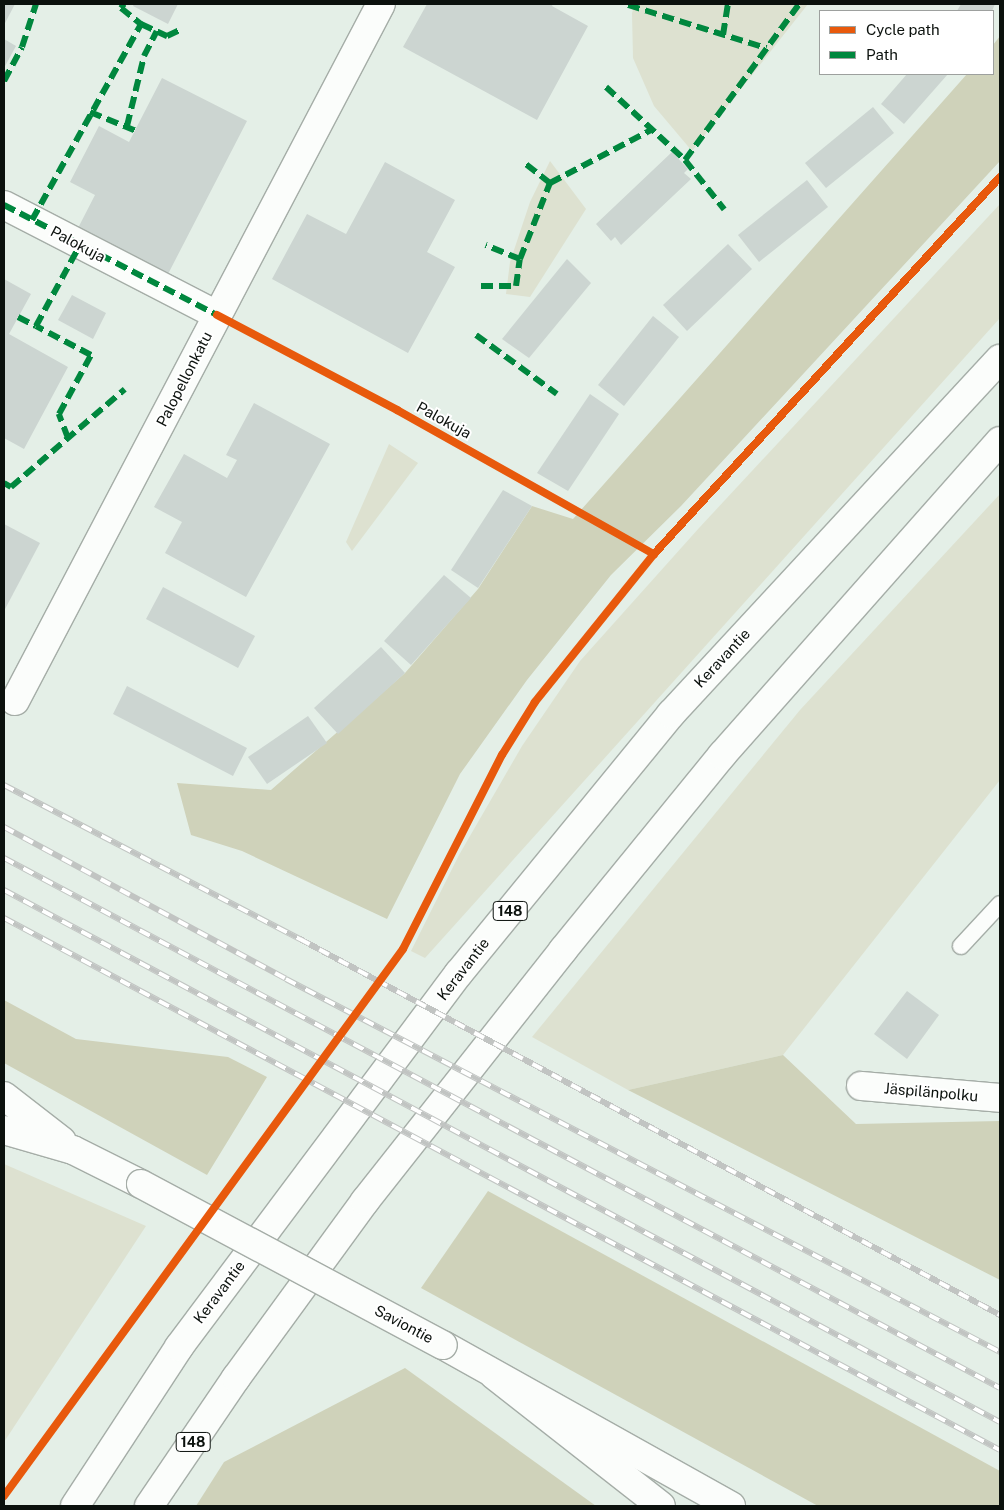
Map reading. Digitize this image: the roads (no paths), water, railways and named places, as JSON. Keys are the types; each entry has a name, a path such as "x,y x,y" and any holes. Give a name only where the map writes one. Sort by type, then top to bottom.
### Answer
{"main road":[{"name":"Palopellonkatu","path":"15,701 381,4"},
{"name":"Palokuja","path":"4,205 217,315"},
{"name":"Keravantie","path":"74,1506 178,1347 459,972 670,714 1000,359"},
{"name":"148","path":"149,1506 236,1378 366,1201 563,950 722,754 1000,440"},
{"name":"Jäspilänpolku","path":"861,1086 1000,1098"},
{"name":"Saviontie","path":"4,1096 73,1150"},
{"name":"Saviontie","path":"4,1130 73,1150 141,1184 443,1345 731,1506"},
{"path":"494,1375 661,1506"}],"lane":[{"path":"961,946 1000,904"}],"railway":[{"path":"4,785 300,939 1000,1315"},
{"path":"4,827 286,979 1000,1352"},
{"path":"4,858 1000,1388"},
{"path":"4,890 1000,1422"},
{"path":"4,918 1000,1450"}]}
